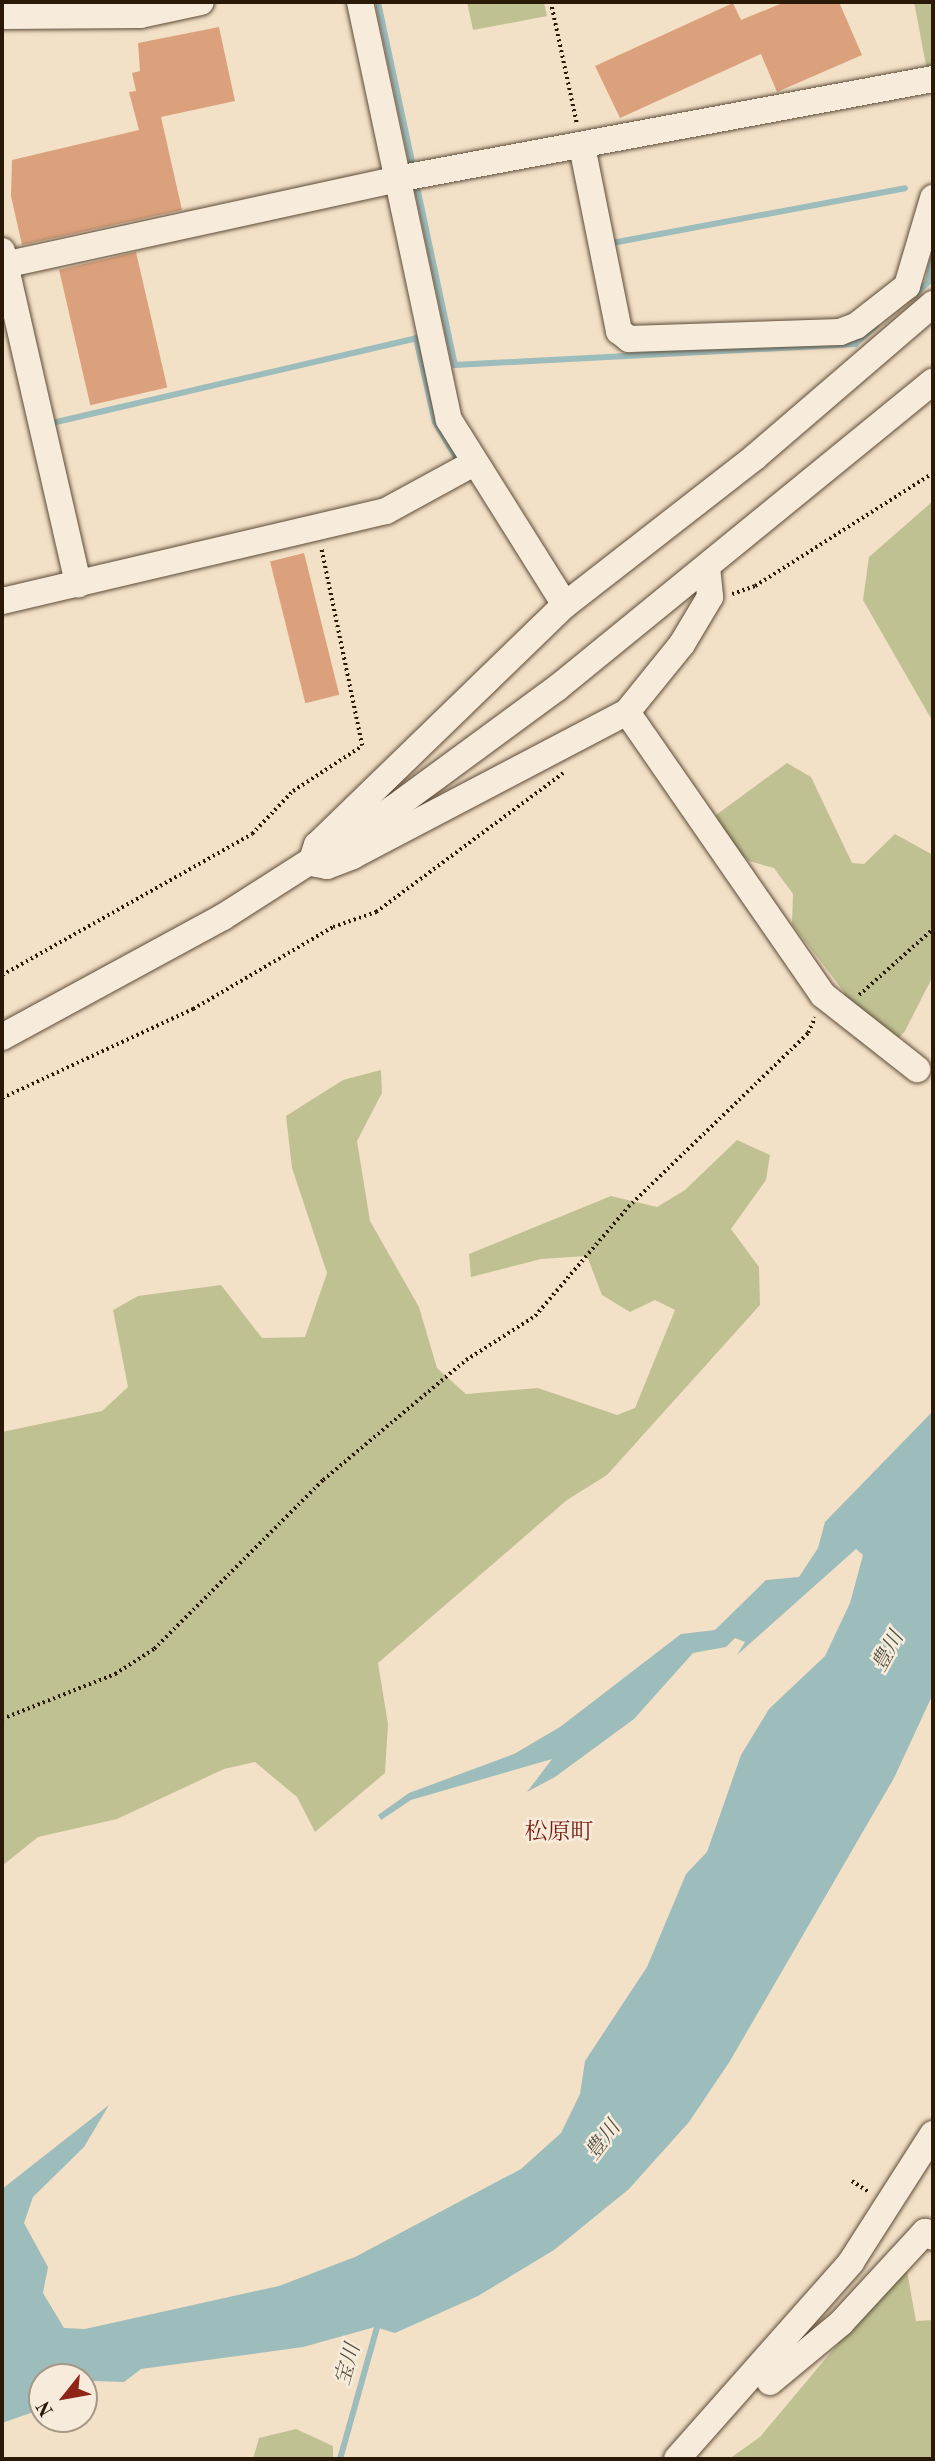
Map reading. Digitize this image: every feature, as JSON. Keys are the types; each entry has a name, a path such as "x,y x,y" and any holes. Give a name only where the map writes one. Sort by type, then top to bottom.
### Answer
{"street":[{"path":"2,16 69,7 140,15 201,2"},
{"path":"360,2 408,178 449,420 565,605"},
{"path":"78,584 4,268 408,178 933,79"},
{"path":"582,146 618,331 629,339 839,335 907,286 933,198"},
{"path":"311,863 317,845 565,605 755,457 849,367 933,304"},
{"path":"839,335 849,367"},
{"path":"2,1037 311,863 557,688 933,381"},
{"path":"2,601 386,511 474,463"},
{"path":"311,863 327,866 353,856 627,712 682,644 710,597 707,567"},
{"path":"627,712 832,1003 917,1069"},
{"path":"677,2459 851,2262 933,2134"},
{"path":"719,2414 751,2399 841,2323 925,2232 933,2237"}],"path":[{"path":"551,2 582,146"},
{"path":"710,597 755,586 933,473"},
{"path":"2,975 252,834 293,792 362,746 317,529"},
{"path":"2,1098 194,1009 333,927 376,912 566,771"},
{"path":"2,1719 115,1674 154,1648 323,1480 466,1360 535,1316 628,1207 808,1033 832,1003 933,929"}],"green space":[{"path":"467,2 544,2 547,16 473,30"},
{"path":"914,2 933,2 933,75 928,76"},
{"path":"933,501 933,722 863,600 869,557"},
{"path":"787,763 811,777 852,863 864,864 895,834 933,855 933,976 905,1031 881,1057 855,1038 844,992 792,924 793,894 774,868 749,861 732,847 716,815"},
{"path":"381,1070 382,1093 357,1141 370,1221 419,1307 437,1368 466,1394 538,1388 617,1415 635,1408 675,1310 655,1300 630,1312 602,1295 587,1256 541,1259 471,1277 469,1254 611,1196 657,1207 685,1190 737,1140 770,1155 766,1180 731,1229 759,1267 760,1305 607,1475 567,1500 378,1663 388,1724 385,1773 315,1832 297,1797 255,1762 224,1769 117,1819 38,1837 2,1866 2,1432 102,1411 128,1387 113,1310 138,1296 221,1285 262,1338 305,1337 327,1273 292,1168 286,1116 343,1080"},
{"path":"899,2271 907,2271 916,2321 933,2320 933,2459 729,2459 760,2437"},
{"path":"296,2429 333,2446 333,2459 253,2459 259,2438"}],"water":[{"name":"豊川","path":"933,1411 933,1694 894,1778 730,2061 689,2122 629,2189 554,2250 478,2296 395,2333 375,2327 303,2347 141,2369 124,2382 98,2381 98,2363 28,2363 28,2414 2,2423 2,2189 109,2105 84,2147 33,2197 24,2223 48,2267 43,2293 64,2328 85,2329 279,2286 355,2257 521,2169 561,2133 580,2094 585,2061 647,1967 686,1874 707,1852 741,1755 769,1709 825,1656 850,1603 863,1555 856,1549 737,1655 745,1642 735,1638 726,1647 693,1653 634,1719 555,1777 527,1792 552,1759 411,1800 381,1820 378,1815 409,1793 514,1754 560,1727 681,1634 715,1630 766,1580 799,1577 818,1548 825,1522"}],"building":[{"path":"785,2 839,2 862,55 777,92 761,54 620,118 595,66 733,3 741,20"},
{"path":"219,27 235,101 161,117 182,210 22,245 11,196 12,160 139,130 129,92 136,91 132,73 140,71 138,43"},
{"path":"136,252 167,387 90,405 59,270"},
{"path":"304,553 339,695 305,703 270,561"}],"waterway":[{"path":"378,2 414,171"},
{"path":"416,182 455,365 855,344 876,326"},
{"path":"612,243 905,188"},
{"path":"928,282 933,257"},
{"path":"914,295 933,278"},
{"path":"52,423 416,338 435,422 458,461"},
{"name":"宝川","path":"340,2459 379,2320"}],"district":[{"name":"松原町","path":"559,1833"}]}
